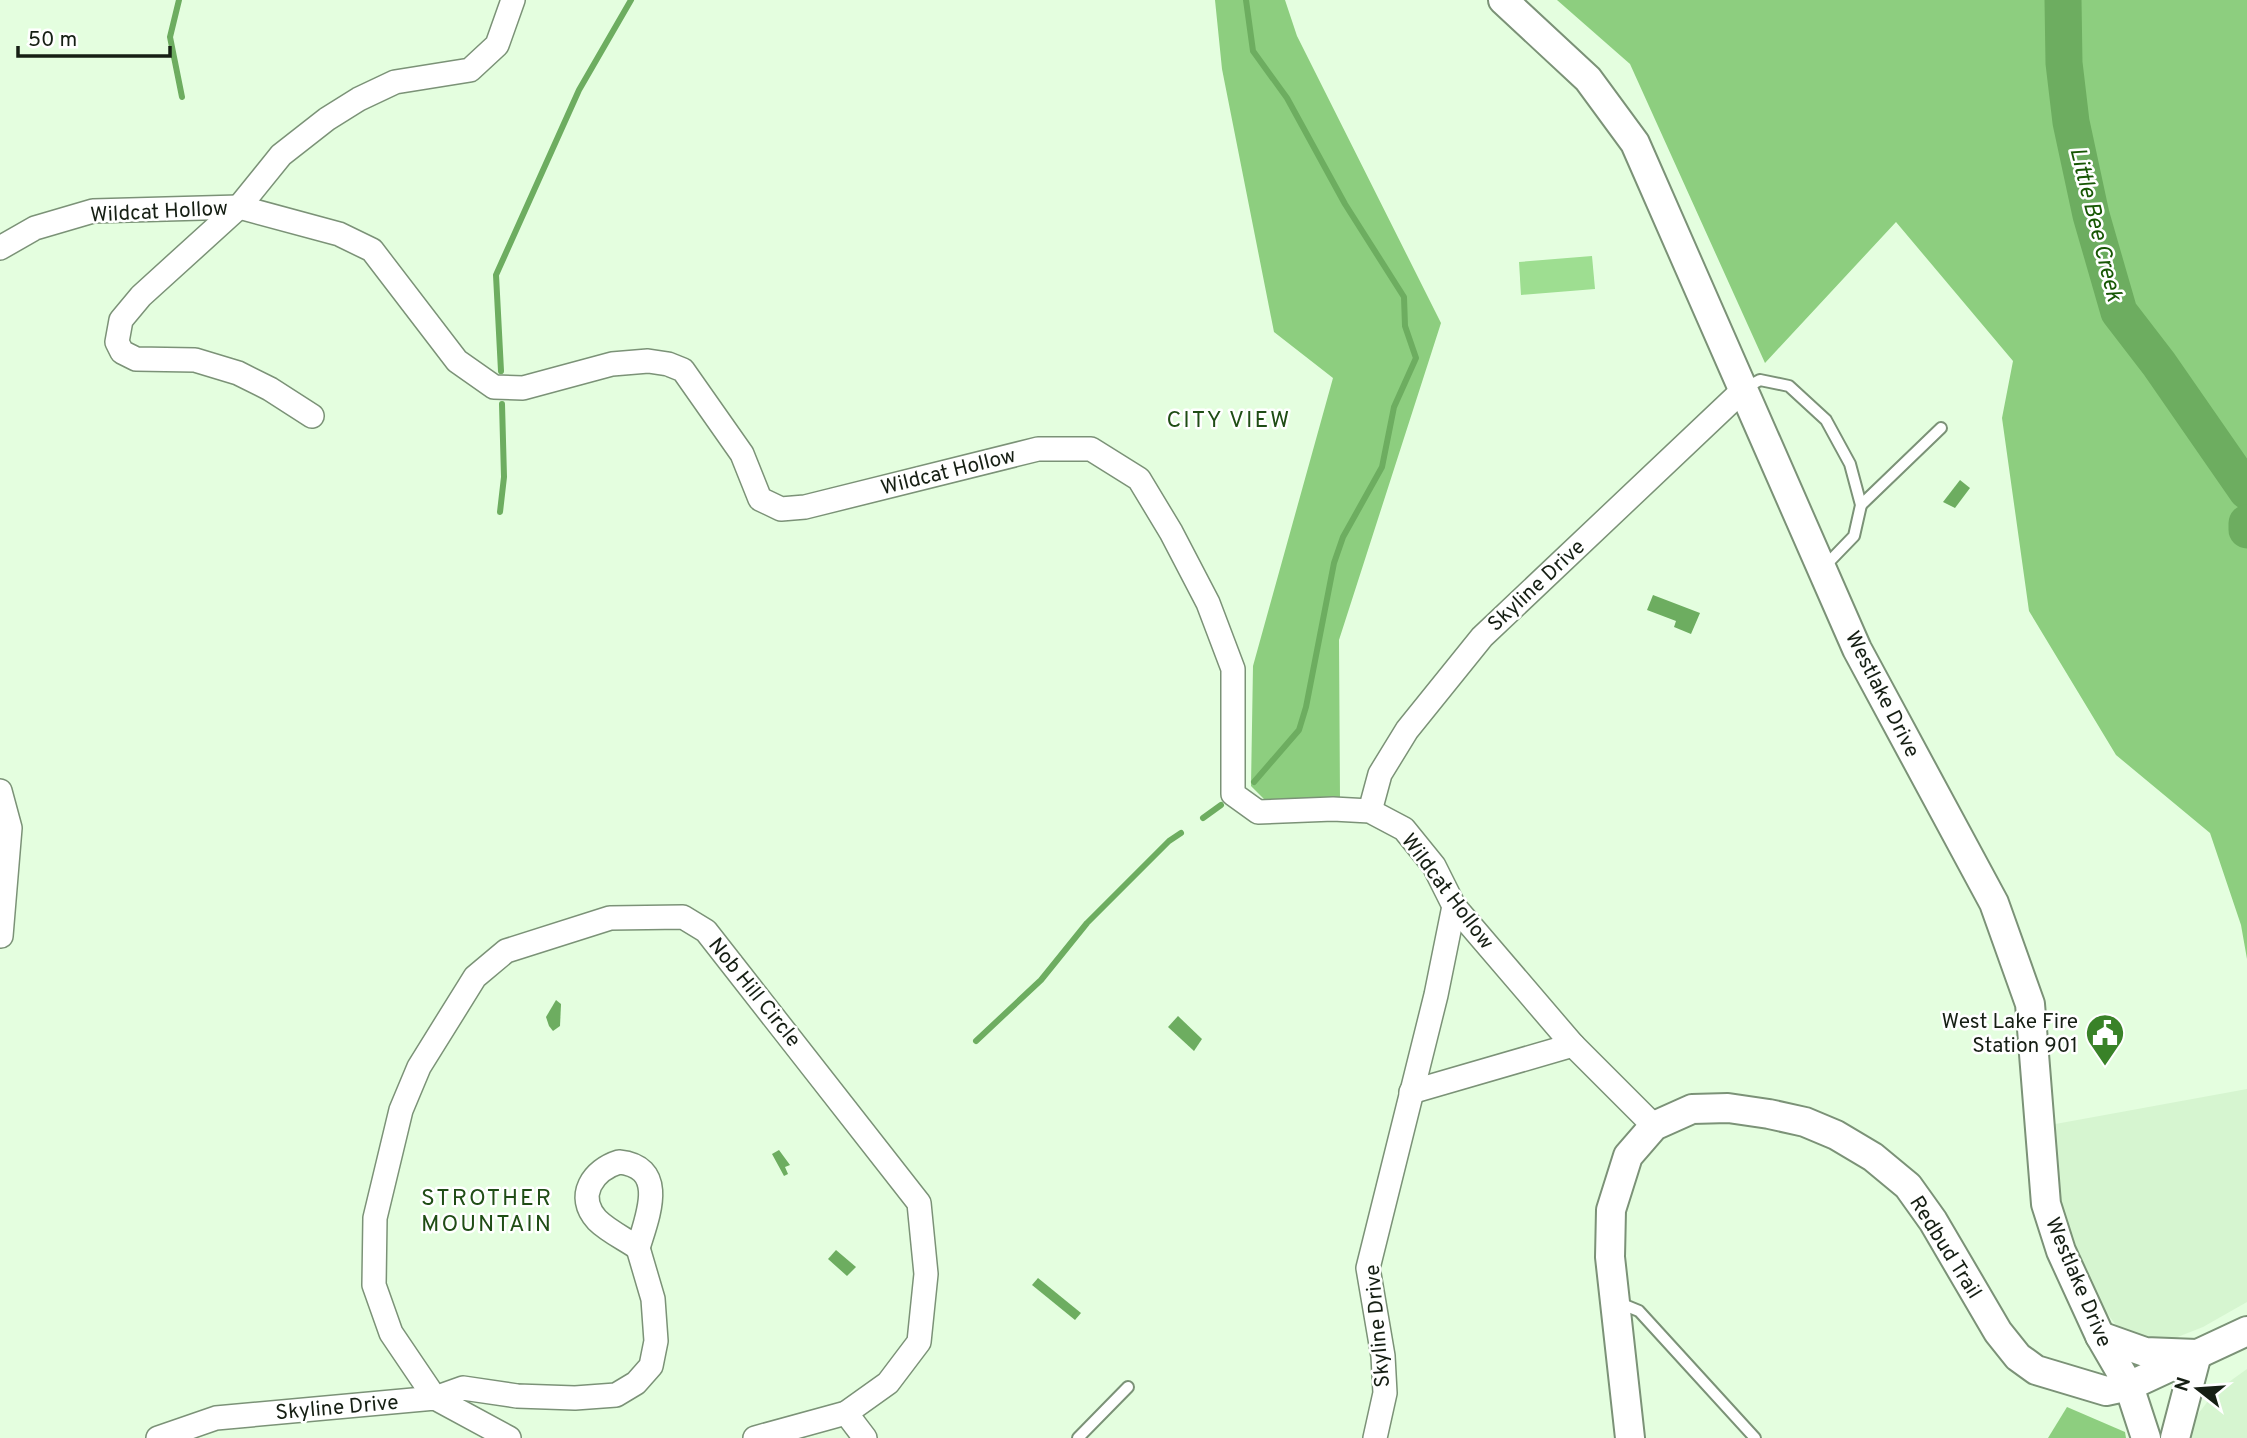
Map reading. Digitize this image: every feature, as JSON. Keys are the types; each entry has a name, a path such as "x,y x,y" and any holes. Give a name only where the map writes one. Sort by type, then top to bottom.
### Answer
{"street":[{"path":"312,415 239,373 195,360 136,359 122,352 117,342 121,320 141,296 239,206 281,155 327,119 359,99 395,82 470,70 496,45 513,0"},
{"name":"Westlake Drive","path":"1503,0 1588,79 1634,143 1857,649 1994,903 2030,1004 2046,1204 2061,1251 2100,1336 2129,1386 2146,1438"},
{"name":"Wildcat Hollow","path":"0,248 35,228 93,211 239,206 339,234 372,250 457,361 494,387 523,388 612,364 648,361 683,370 742,454 760,499 780,509 805,507 1038,449 1091,449 1139,479 1171,532 1208,603 1233,669 1233,794 1258,812 1333,809 1370,811 1404,829 1434,866 1454,906 1573,1045 1654,1126"},
{"name":"Skyline Drive","path":"1370,811 1380,774 1408,730 1482,637 1743,390"},
{"path":"0,791 10,828 1,936"},
{"name":"Skyline Drive","path":"1375,1438 1385,1393 1383,1356 1368,1268 1436,995 1454,906"},
{"name":"Nob Hill Circle","path":"435,1398 391,1333 374,1285 375,1219 401,1110 419,1067 475,977 506,951 610,918 683,917 706,931 919,1203 926,1274 919,1342 888,1382 846,1413"},
{"path":"1411,1091 1573,1045"},
{"name":"Redbud Trail","path":"1630,1438 1610,1257 1611,1210 1628,1156 1654,1126 1692,1109 1728,1108 1805,1122 1836,1135 1873,1157 1908,1185 1933,1221 1998,1332 2018,1357 2036,1370 2106,1391 2129,1386 2246,1332"},
{"path":"435,1398 463,1388 517,1396 575,1398 616,1395 636,1383 651,1366 656,1341 653,1299 638,1248"},
{"path":"2100,1336 2145,1352 2197,1354 2175,1438"},
{"path":"435,1398 509,1438"},
{"name":"Skyline Drive","path":"158,1438 216,1418 435,1398"},
{"path":"755,1438 846,1413 865,1438"}],"lane":[{"path":"1743,390 1760,380 1789,386 1826,420 1850,464 1861,505 1854,536 1822,569"},
{"path":"1861,505 1941,428"},
{"path":"1615,1301 1639,1311 1755,1438"},
{"path":"1078,1438 1128,1387"}],"shaded area":[{"path":"1215,0 1285,0 1297,36 1441,323 1339,640 1340,798 1265,800 1251,786 1253,666 1333,378 1274,332 1222,69"},
{"path":"1557,0 2247,0 2247,959 2241,925 2210,833 2116,755 2029,611 2002,418 2013,361 1896,222 1765,363 1630,64"},
{"path":"1592,256 1595,289 1521,295 1519,262"},
{"path":"1960,480 1970,488 1955,508 1943,502"},
{"path":"1653,595 1700,613 1691,634 1674,627 1676,621 1647,610"},
{"path":"556,1000 561,1004 560,1026 553,1031 546,1017"},
{"path":"1178,1016 1202,1039 1194,1051 1168,1027"},
{"path":"2247,1089 2247,1302 2203,1327 2170,1340 2140,1337 2116,1325 2088,1288 2060,1201 2050,1125"},
{"path":"779,1150 790,1165 785,1167 788,1174 784,1176 772,1154"},
{"path":"836,1250 856,1267 847,1276 828,1259"},
{"path":"1038,1278 1081,1313 1075,1320 1032,1285"},
{"path":"2247,1369 2247,1438 2187,1438 2188,1427 2215,1392"},
{"path":"2067,1407 2125,1432 2126,1438 2048,1438"}],"waterway":[{"path":"179,0 170,37 182,97"},
{"path":"501,371 496,275 579,90 631,0"},
{"path":"1246,0 1253,51 1287,98 1345,204 1404,297 1405,326 1416,358 1394,407 1382,467 1343,537 1334,563 1306,707 1299,730 1254,782"},
{"name":"Little Bee Creek","path":"2063,0 2064,63 2071,122 2091,215 2119,312 2159,364 2247,491"},
{"path":"500,512 504,477 502,404"},
{"name":"Little Bee Creek","path":"2247,523 2247,530"},
{"path":"1203,818 1221,805"},
{"path":"976,1041 1041,980 1087,923 1169,841 1181,833"}],"place":[{"name":"West Lake Fire Station 901","path":"2105,1067"}],"district":[{"name":"CITY VIEW","path":"1229,419"},
{"name":"STROTHER MOUNTAIN","path":"487,1210"}]}
